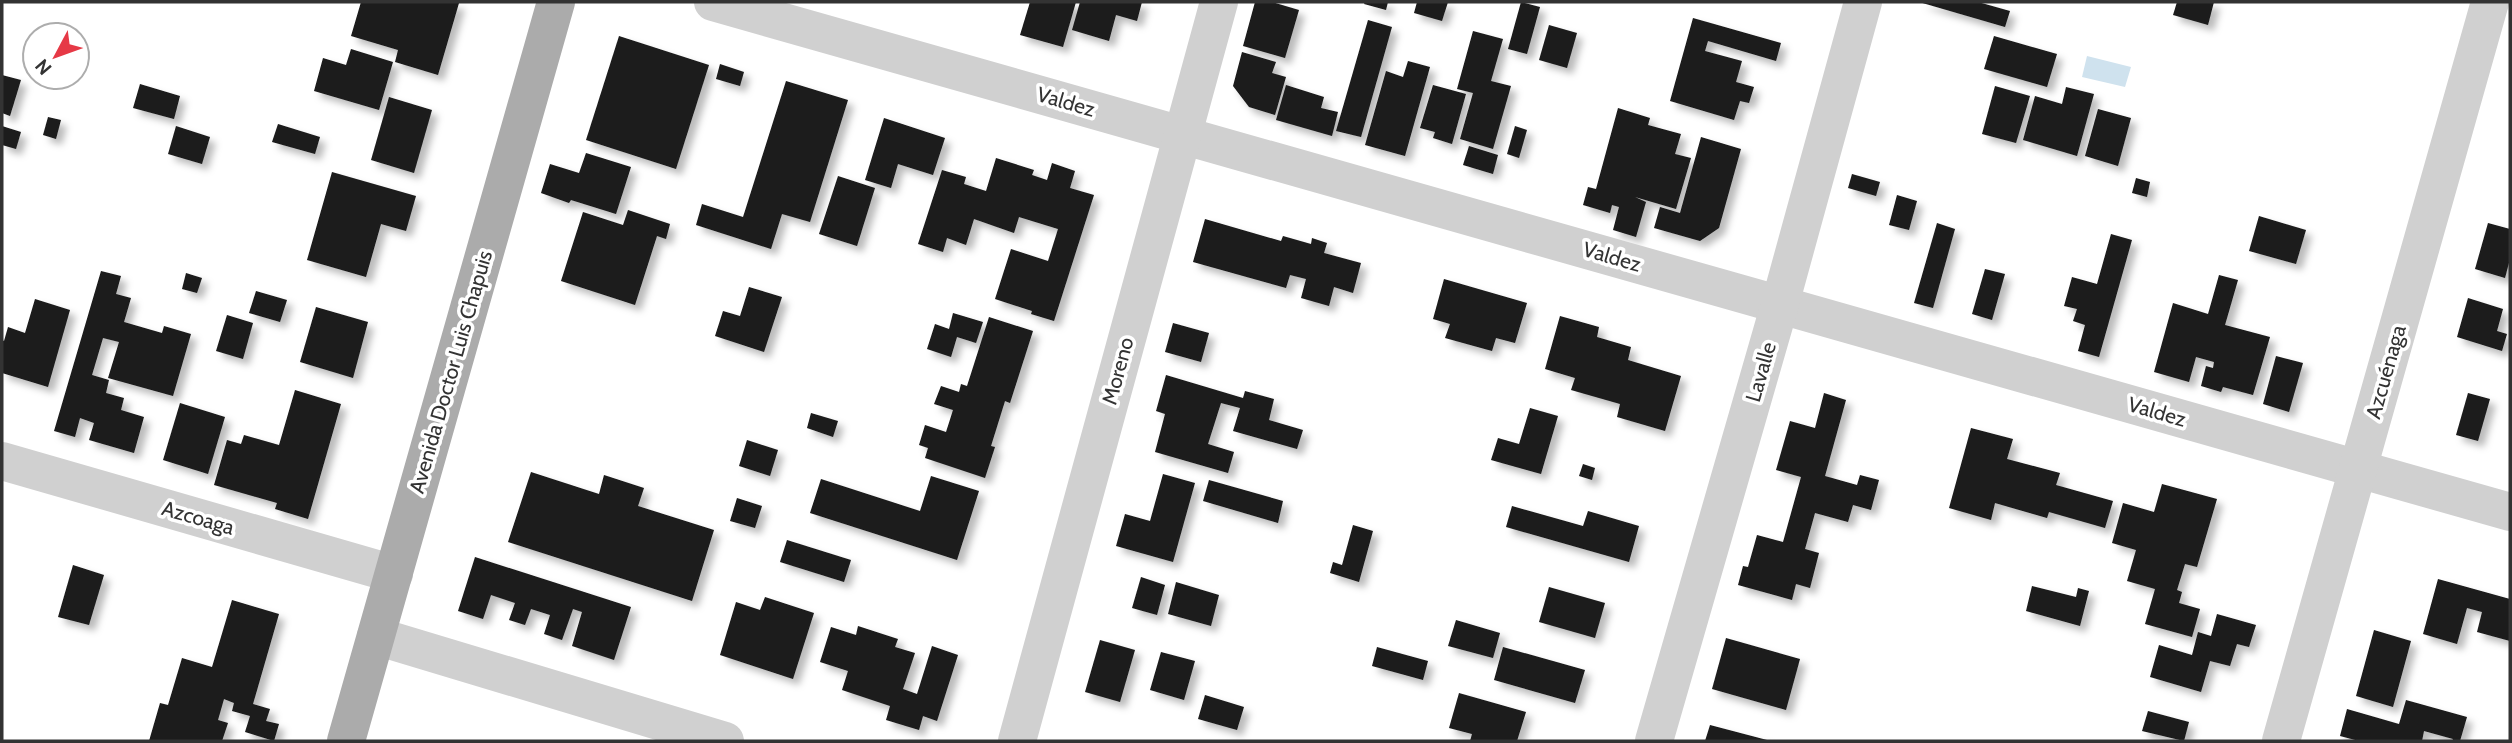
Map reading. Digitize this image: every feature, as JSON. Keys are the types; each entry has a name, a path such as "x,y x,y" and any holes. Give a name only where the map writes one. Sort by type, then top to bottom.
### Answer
{"main road":[{"name":"Avenida Doctor Luis Chapuis","path":"346,741 556,2"}],"street":[{"name":"Valdez","path":"713,2 2510,512"},
{"name":"Moreno","path":"1017,741 1219,2"},
{"name":"Lavalle","path":"1654,741 1780,304 1863,2"},
{"name":"Azcuénaga","path":"2281,741 2490,2"},
{"name":"Azcoaga","path":"2,461 394,574"},
{"path":"376,636 725,741"}],"water":[{"path":"2087,56 2131,67 2125,87 2082,77"}],"building":[{"path":"361,2 459,3 438,75 395,62 398,50 351,36"},
{"path":"1030,2 1076,2 1063,47 1020,35"},
{"path":"1080,2 1142,2 1137,21 1116,15 1109,41 1072,30"},
{"path":"1255,2 1272,2 1299,10 1285,58 1243,46"},
{"path":"1388,2 1386,10 1364,4"},
{"path":"1417,2 1448,2 1442,21 1414,13"},
{"path":"1521,2 1540,7 1527,54 1508,49"},
{"path":"1919,2 1978,2 2010,11 2005,27"},
{"path":"2177,2 2214,2 2208,25 2173,15"},
{"path":"1693,18 1781,43 1776,61 1708,41 1705,51 1742,61 1736,82 1754,87 1749,103 1740,101 1734,120 1670,101"},
{"path":"1368,20 1392,27 1361,137 1336,131"},
{"path":"1549,25 1577,33 1567,68 1539,60"},
{"path":"1473,31 1503,39 1491,81 1511,86 1493,149 1460,139 1473,93 1457,89"},
{"path":"619,36 709,65 676,169 586,140"},
{"path":"1994,36 2057,54 2047,87 1984,69"},
{"path":"351,49 393,62 379,110 314,91 323,58 346,65"},
{"path":"1242,52 1276,62 1272,73 1286,77 1275,115 1249,107 1233,86"},
{"path":"1408,61 1430,67 1405,156 1365,145 1386,71 1403,77"},
{"path":"720,64 744,72 740,86 716,79"},
{"path":"2,75 21,80 10,116 2,113"},
{"path":"786,81 848,100 810,222 782,214 771,249 696,225 702,204 743,217"},
{"path":"140,84 180,96 174,119 133,108"},
{"path":"1286,85 1324,97 1321,108 1338,112 1332,136 1276,120"},
{"path":"1433,85 1466,94 1452,144 1433,138 1435,132 1420,128"},
{"path":"1995,86 2030,96 2016,143 1982,134"},
{"path":"2066,87 2094,94 2077,156 2023,140 2035,96 2062,104"},
{"path":"389,97 432,110 414,173 371,160"},
{"path":"1618,108 1650,118 1648,125 1681,134 1675,154 1691,158 1676,209 1635,197 1646,202 1636,237 1613,230 1619,207 1612,205 1610,213 1583,205 1588,187 1596,189"},
{"path":"2098,109 2131,118 2118,166 2085,156"},
{"path":"48,117 61,120 56,139 43,135"},
{"path":"884,118 945,138 933,175 898,164 891,188 865,180"},
{"path":"278,124 320,137 315,154 272,142"},
{"path":"2,126 21,132 16,149 2,145"},
{"path":"176,126 210,137 202,164 168,154"},
{"path":"1515,126 1527,130 1519,158 1507,154"},
{"path":"1701,137 1741,149 1719,228 1700,241 1654,228 1660,207 1680,213"},
{"path":"1469,146 1498,155 1493,174 1463,165"},
{"path":"586,153 631,167 616,214 541,193 550,164 579,173"},
{"path":"996,158 1034,170 1032,175 1047,180 1052,163 1075,171 1070,188 1094,195 1054,321 995,299 1011,249 1048,261 1058,229 1019,217 1014,233 974,219 966,245 947,238 943,252 918,244 942,170 966,177 964,184 986,191"},
{"path":"332,172 416,196 406,231 381,224 366,277 307,260"},
{"path":"1852,174 1880,182 1876,196 1848,188"},
{"path":"838,176 875,188 857,246 819,234"},
{"path":"2136,178 2150,182 2147,197 2132,193"},
{"path":"1897,195 1917,201 1909,230 1889,225"},
{"path":"628,210 670,224 666,239 657,236 635,305 561,281 583,212 623,225"},
{"path":"2259,216 2306,230 2296,264 2249,251"},
{"path":"1205,219 1281,241 1283,236 1311,244 1312,238 1327,243 1324,253 1361,263 1353,293 1334,287 1329,306 1301,298 1306,279 1290,275 1286,288 1193,262"},
{"path":"1937,223 1955,229 1933,308 1914,303"},
{"path":"2488,223 2510,229 2510,259 2505,278 2475,269"},
{"path":"2111,234 2132,240 2099,357 2078,351 2085,325 2073,321 2077,309 2064,306 2072,277 2097,284"},
{"path":"1985,269 2005,274 1992,320 1972,314"},
{"path":"101,271 121,276 116,294 131,298 124,322 162,333 164,326 191,334 173,396 108,378 119,342 103,338 92,375 109,380 106,393 124,398 121,410 144,417 134,453 89,440 94,423 80,418 75,437 54,431"},
{"path":"186,273 202,278 197,293 182,289"},
{"path":"2219,275 2238,280 2225,325 2270,337 2253,395 2223,387 2221,392 2201,386 2206,366 2213,368 2214,362 2196,357 2189,382 2154,372 2173,303 2208,314"},
{"path":"1444,279 1527,303 1515,343 1496,338 1492,351 1445,338 1450,324 1433,319"},
{"path":"749,287 782,297 764,352 715,336 723,311 740,316"},
{"path":"256,291 287,300 280,322 249,313"},
{"path":"2468,298 2503,309 2497,331 2507,334 2502,351 2457,337"},
{"path":"35,299 70,310 48,387 2,373 2,340 4,341 8,327 25,333"},
{"path":"316,307 368,322 353,378 300,362"},
{"path":"953,313 983,322 976,343 957,337 951,357 927,349 935,324 949,329"},
{"path":"227,315 253,323 243,359 216,351"},
{"path":"1560,316 1599,327 1597,337 1631,347 1628,360 1681,376 1665,431 1617,417 1620,404 1571,390 1575,378 1545,369"},
{"path":"989,317 1033,331 1010,403 1005,401 991,446 995,447 985,478 925,458 928,448 919,445 925,425 946,432 953,410 934,404 941,386 959,392 961,384 967,386"},
{"path":"1173,323 1209,333 1201,362 1165,352"},
{"path":"2276,356 2303,363 2289,412 2263,404"},
{"path":"1166,375 1243,398 1245,391 1274,399 1269,420 1303,430 1297,449 1233,431 1240,408 1221,403 1208,444 1234,452 1228,473 1155,452 1165,414 1156,411"},
{"path":"295,390 341,404 308,519 275,509 277,503 214,485 227,440 241,444 244,435 279,445"},
{"path":"1824,393 1846,400 1825,476 1857,485 1860,475 1879,480 1871,510 1853,505 1848,522 1815,513 1805,549 1819,553 1810,588 1796,584 1792,600 1738,585 1743,566 1748,567 1757,535 1783,542 1801,477 1776,470 1790,421 1815,428"},
{"path":"2468,393 2490,399 2478,441 2456,435"},
{"path":"180,403 225,417 208,474 163,460"},
{"path":"1530,408 1558,416 1541,474 1491,460 1498,438 1519,444"},
{"path":"811,413 838,421 833,437 807,428"},
{"path":"1971,428 2013,439 2007,459 2060,473 2056,485 2113,501 2105,528 2049,512 2047,518 1995,503 1991,520 1949,508"},
{"path":"747,440 778,450 770,476 739,466"},
{"path":"1583,464 1595,468 1592,480 1579,476"},
{"path":"531,472 599,494 604,475 644,488 638,506 714,530 692,601 508,542"},
{"path":"1163,474 1195,483 1173,562 1116,546 1125,514 1150,521"},
{"path":"931,476 979,491 957,560 810,513 821,479 920,511"},
{"path":"1209,480 1283,501 1278,523 1203,501"},
{"path":"2162,484 2217,499 2197,567 2185,564 2177,590 2182,592 2179,603 2200,609 2192,637 2145,624 2155,589 2127,581 2136,550 2112,543 2123,503 2154,512"},
{"path":"737,498 762,506 755,528 730,521"},
{"path":"1512,506 1583,526 1588,511 1639,526 1629,562 1506,527"},
{"path":"1353,525 1373,531 1359,582 1330,573 1333,562 1342,565"},
{"path":"787,540 851,560 844,582 780,562"},
{"path":"475,557 631,607 614,660 572,646 582,612 573,609 562,640 544,634 550,615 531,609 525,625 509,620 515,603 491,595 483,619 458,611"},
{"path":"73,565 104,575 89,625 58,617"},
{"path":"1141,577 1165,585 1157,615 1132,608"},
{"path":"2438,579 2510,599 2510,641 2477,632 2482,612 2467,608 2457,644 2423,634"},
{"path":"1176,582 1219,595 1211,626 1168,614"},
{"path":"2032,586 2076,597 2078,588 2089,591 2080,626 2026,611"},
{"path":"1549,587 1605,603 1595,638 1539,622"},
{"path":"765,597 814,613 793,679 720,655 736,602 760,610"},
{"path":"232,600 279,614 253,704 270,709 266,721 279,724 274,741 245,732 250,716 232,711 234,703 224,699 218,720 228,723 222,741 149,741 160,703 168,705 182,658 212,667"},
{"path":"2217,614 2256,625 2249,647 2237,644 2230,666 2210,661 2201,692 2150,677 2159,645 2192,655 2198,632 2211,636"},
{"path":"1456,620 1500,633 1493,658 1448,646"},
{"path":"858,626 898,639 895,647 915,653 903,689 917,694 932,646 958,655 937,721 923,716 919,730 886,720 890,706 842,690 848,671 820,662 831,627 856,635"},
{"path":"2374,630 2411,641 2393,707 2356,696"},
{"path":"1726,638 1800,659 1786,710 1712,689"},
{"path":"1100,640 1135,650 1120,702 1085,692"},
{"path":"1377,647 1428,661 1423,680 1372,666"},
{"path":"1503,647 1585,670 1575,703 1494,680"},
{"path":"1161,652 1195,661 1184,700 1150,690"},
{"path":"1459,693 1526,712 1517,741 1470,741 1472,734 1449,728"},
{"path":"1205,695 1244,707 1237,730 1198,719"},
{"path":"2406,700 2467,717 2460,741 2452,741 2453,739 2424,731 2422,741 2359,741 2340,736 2347,709 2399,724"},
{"path":"2148,711 2189,722 2184,741 2142,731"},
{"path":"1710,725 1767,740 1767,741 1705,741"}]}
